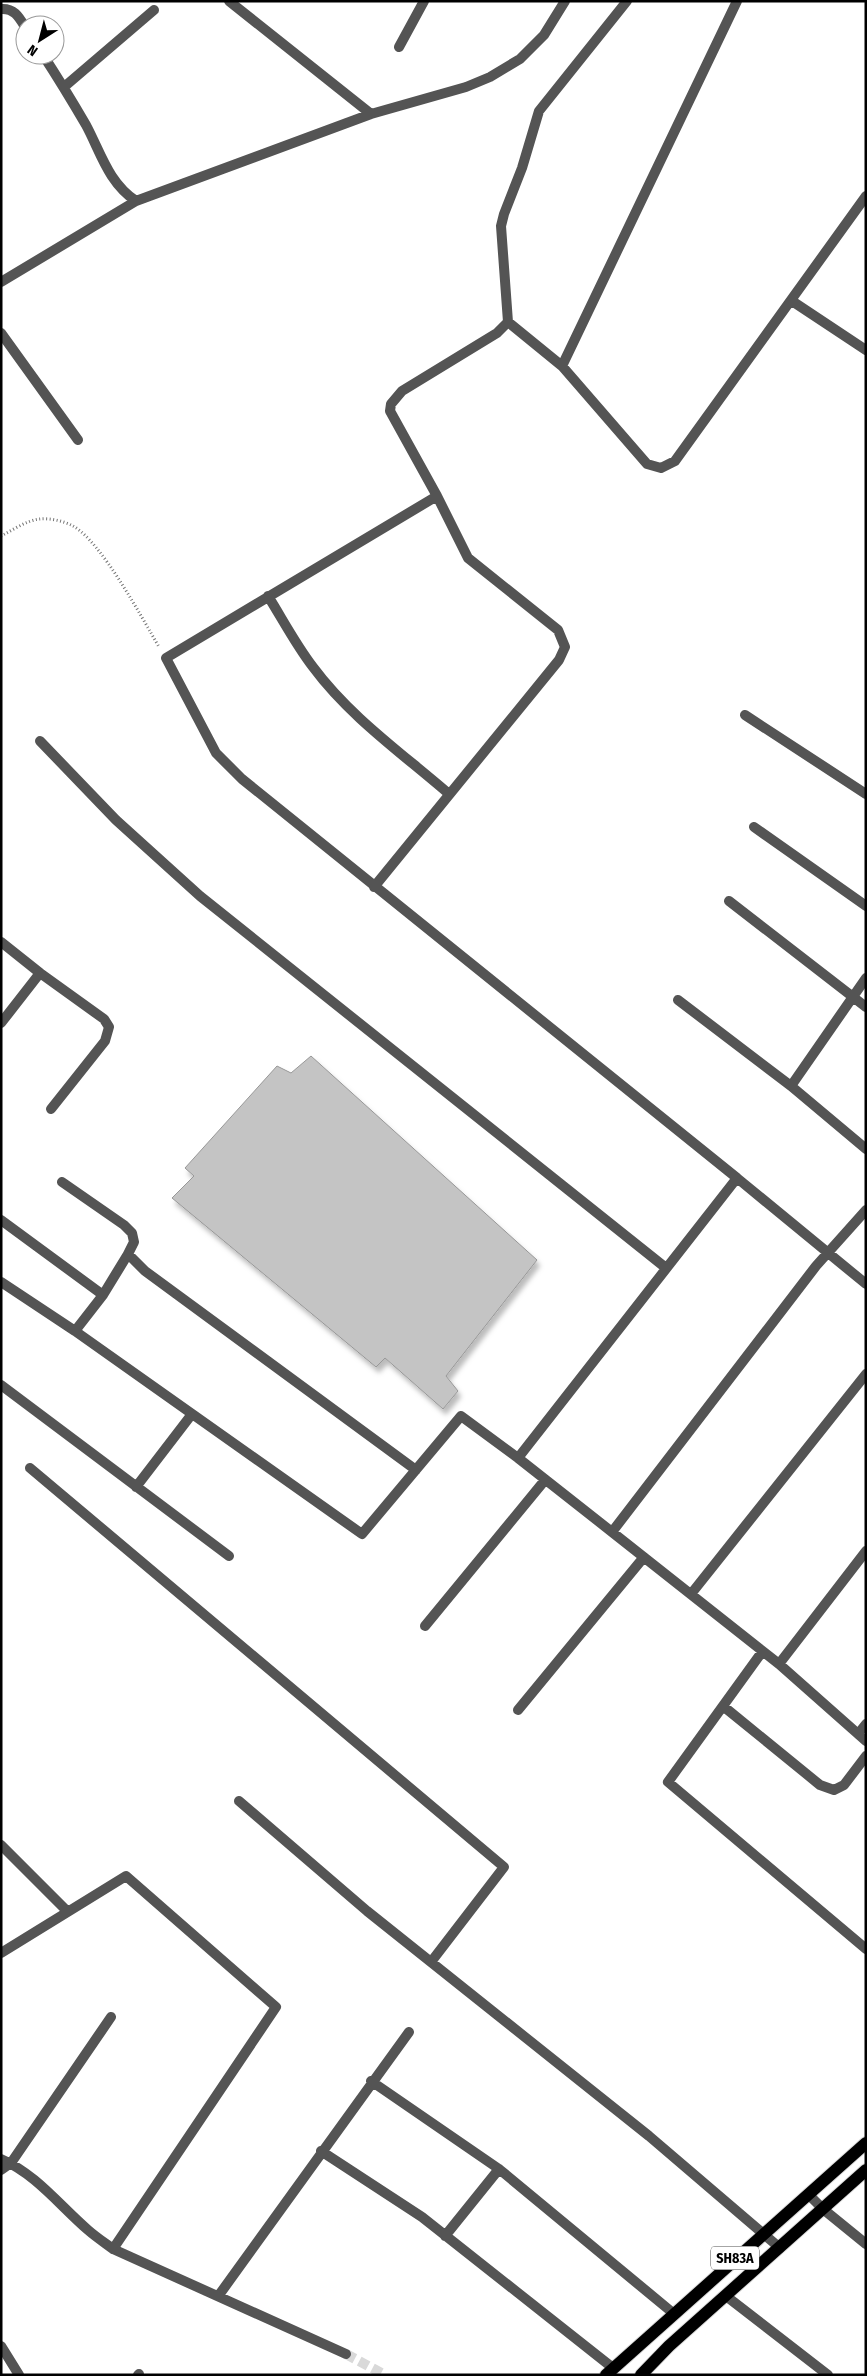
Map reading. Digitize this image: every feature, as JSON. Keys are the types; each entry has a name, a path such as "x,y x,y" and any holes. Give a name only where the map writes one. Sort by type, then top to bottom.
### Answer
{"main road":[{"name":"SH83A","path":"609,2371 866,2143"},
{"name":"SH83A","path":"641,2375 669,2346 866,2170"}],"street":[{"path":"229,1 371,114"},
{"path":"399,48 424,1"},
{"path":"1,282 136,201 371,114 466,87 490,77 520,59 544,35 565,1"},
{"path":"627,1 539,111 522,168 501,226 508,322 562,366 647,464 660,468 675,461 866,196"},
{"path":"562,366 737,1"},
{"path":"1,8 7,8 16,15"},
{"path":"64,87 154,10"},
{"path":"50,65 87,127 105,167 121,190 136,201"},
{"path":"792,301 866,350"},
{"path":"374,887 559,660 565,646 558,630 468,558 437,496 390,411 391,404 402,391 497,333 508,322"},
{"path":"1,333 78,440"},
{"path":"437,496 166,658 216,753 242,779 374,887 866,1284"},
{"path":"268,596 313,667 331,688 352,710 449,794"},
{"path":"745,714 866,794"},
{"path":"40,741 116,820 200,896 666,1268"},
{"path":"754,827 866,906"},
{"path":"729,902 866,1007"},
{"path":"1,942 104,1019 109,1027 105,1041 51,1109"},
{"path":"1,1022 40,972"},
{"path":"791,1086 866,978"},
{"path":"678,1000 791,1086 866,1149"},
{"path":"518,1458 737,1178"},
{"path":"62,1182 124,1225 132,1233 134,1242 103,1295 75,1331"},
{"path":"612,1532 828,1253 866,1210"},
{"path":"1,1220 103,1295"},
{"path":"128,1254 145,1271 416,1470"},
{"path":"1,1282 75,1331 362,1534 461,1416 518,1458 779,1664 862,1737 866,1724"},
{"path":"691,1594 866,1374"},
{"path":"1,1385 229,1556"},
{"path":"136,1487 192,1414"},
{"path":"30,1468 504,1866 431,1962"},
{"path":"425,1626 545,1480"},
{"path":"779,1664 866,1551"},
{"path":"518,1710 644,1557"},
{"path":"762,1652 668,1782 866,1948"},
{"path":"723,1706 820,1785 834,1790 844,1785 866,1756"},
{"path":"239,1801 367,1911 641,2130 780,2248"},
{"path":"1,1845 67,1911"},
{"path":"1,1953 126,1876 276,2007 113,2249"},
{"path":"1,2170 11,2163 111,2017"},
{"path":"218,2295 371,2081 409,2032"},
{"path":"371,2081 499,2169 673,2313"},
{"path":"321,2152 422,2217 609,2371"},
{"path":"1,2158 40,2184 89,2231 113,2249 346,2354"},
{"path":"445,2236 499,2169"},
{"path":"808,2194 823,2209 866,2244"},
{"path":"726,2296 828,2375"},
{"path":"1,2346 19,2375"}],"path":[{"path":"1,536 38,519 53,519 74,526 87,538 113,570 166,658"}],"building":[{"path":"311,1056 537,1260 446,1376 458,1391 443,1409 385,1358 376,1367 172,1198 194,1176 185,1168 277,1066 291,1073"}],"tunnel":[{"path":"346,2354 385,2375"}]}
